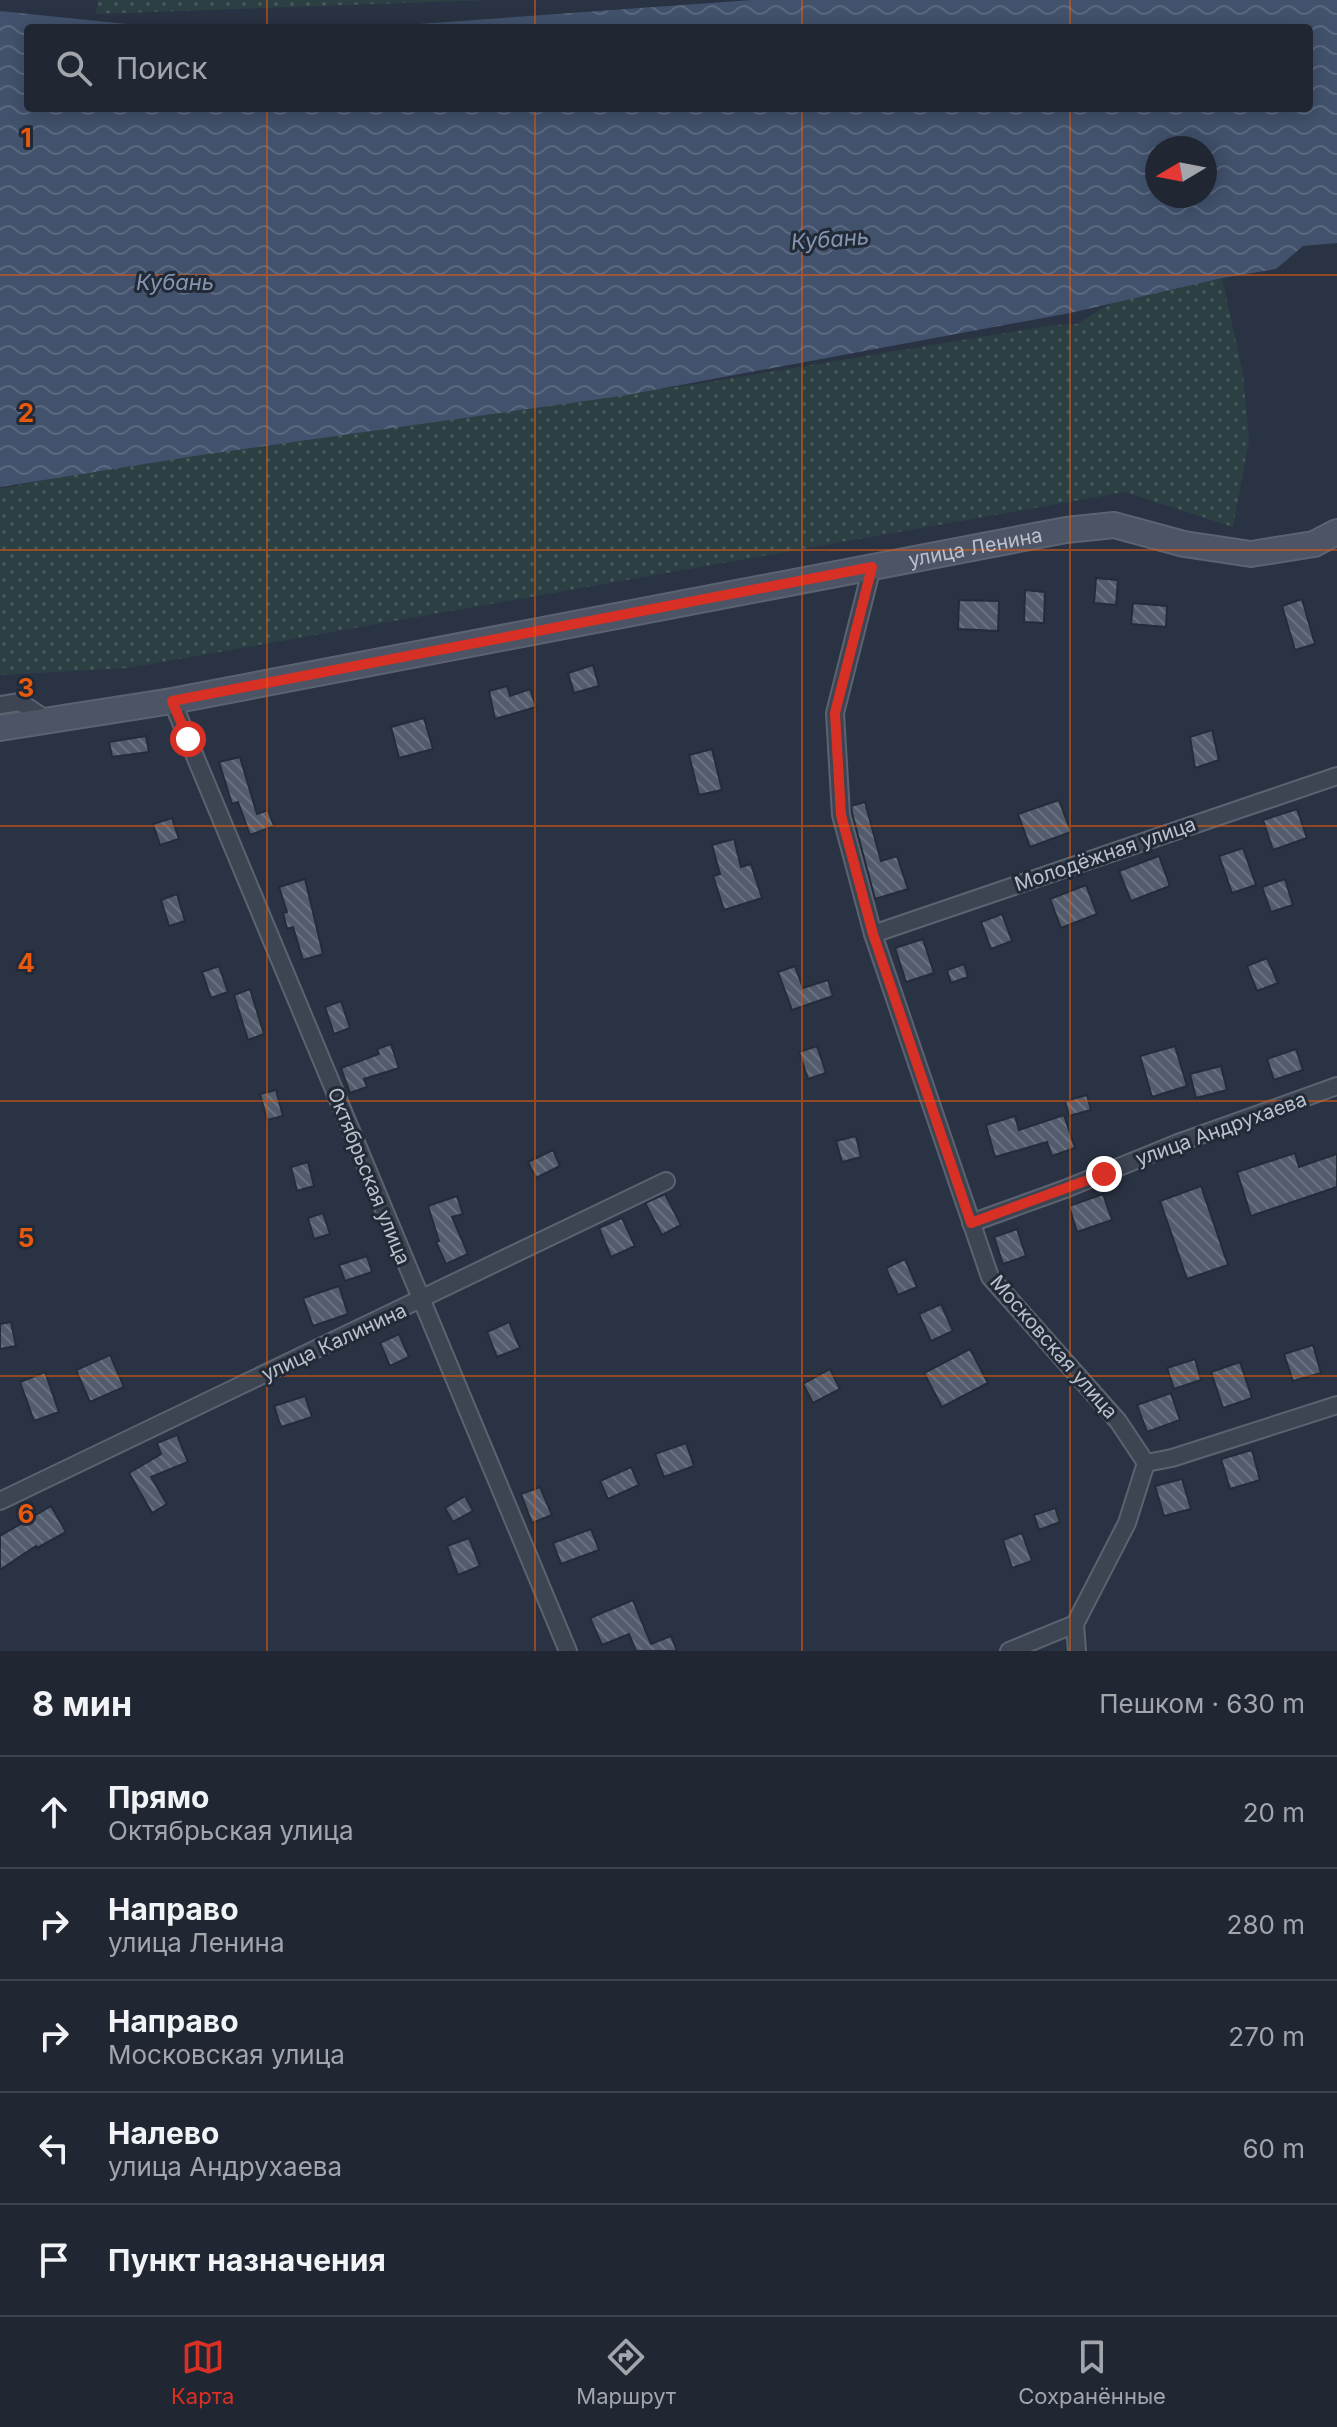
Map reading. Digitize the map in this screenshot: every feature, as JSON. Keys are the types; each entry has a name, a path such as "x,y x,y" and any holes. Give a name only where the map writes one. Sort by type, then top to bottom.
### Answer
{"street":[{"name":"улица Ленина","path":"0,728 172,701 1066,530 1114,525 1184,544 1251,554 1314,544 1337,532"},
{"name":"Московская улица","path":"872,567 835,713 841,815 873,934 990,1277 1118,1421 1146,1463"},
{"name":"Октябрьская улица","path":"172,701 568,1651"},
{"path":"0,705 20,702 47,720"},
{"name":"Молодёжная улица","path":"873,934 1337,776"},
{"name":"улица Андрухаева","path":"971,1223 1337,1086"},
{"name":"улица Калинина","path":"0,1501 666,1181"},
{"path":"1077,1651 1075,1624 1127,1523 1146,1463 1172,1458 1337,1405"},
{"path":"1009,1651 1075,1624"}],"green space":[{"path":"98,0 489,0 96,14"},
{"path":"1222,278 1243,374 1249,440 1233,527 1125,492 128,668 0,675 0,489 164,455 691,385 1053,325 1077,324 1104,307 1133,295 1144,283"}],"water":[{"name":"Кубань","path":"752,0 1337,0 1337,243 1303,246 1276,269 1222,278 1070,313 621,396 201,455 0,487 0,11 127,24 24,24 24,112 1313,112 1313,24 419,24"}],"building":[{"path":"1096,578 1118,580 1116,605 1094,603"},
{"path":"1025,590 1045,592 1044,623 1024,622"},
{"path":"1302,599 1315,644 1295,650 1282,606"},
{"path":"959,600 999,601 998,631 958,629"},
{"path":"1133,603 1167,606 1166,627 1131,624"},
{"path":"593,665 599,686 574,693 568,673"},
{"path":"507,686 510,696 530,689 536,707 495,719 489,691"},
{"path":"424,718 433,749 399,758 391,727"},
{"path":"1212,730 1219,760 1195,768 1190,737"},
{"path":"146,736 149,752 112,757 109,742"},
{"path":"712,749 722,790 699,795 689,755"},
{"path":"240,757 257,814 268,810 274,826 250,835 238,802 232,804 219,762"},
{"path":"1059,800 1071,832 1030,847 1018,814"},
{"path":"865,802 881,861 897,856 908,889 875,899 851,806"},
{"path":"1297,809 1307,838 1273,850 1263,820"},
{"path":"172,818 179,839 160,845 153,824"},
{"path":"734,839 741,867 751,864 762,898 724,910 713,876 720,874 712,845"},
{"path":"1243,848 1256,885 1232,893 1219,856"},
{"path":"1159,856 1170,886 1131,901 1119,871"},
{"path":"305,879 323,954 303,960 293,927 287,929 283,913 287,912 279,887"},
{"path":"1285,879 1293,905 1271,912 1262,887"},
{"path":"1086,885 1097,914 1061,928 1050,899"},
{"path":"177,894 185,921 169,926 161,900"},
{"path":"1002,914 1012,941 991,949 981,922"},
{"path":"923,939 934,973 906,982 895,948"},
{"path":"1267,958 1278,983 1257,991 1247,966"},
{"path":"964,964 968,977 951,983 947,970"},
{"path":"219,966 228,992 211,998 202,972"},
{"path":"795,966 803,988 828,980 833,996 792,1010 778,972"},
{"path":"250,989 264,1034 248,1040 234,995"},
{"path":"341,1001 350,1028 334,1034 325,1007"},
{"path":"391,1044 399,1068 364,1079 367,1087 350,1093 341,1068 379,1054 377,1049"},
{"path":"817,1046 826,1073 808,1079 799,1052"},
{"path":"1175,1046 1187,1086 1152,1097 1140,1056"},
{"path":"1296,1049 1303,1070 1274,1080 1267,1059"},
{"path":"1221,1066 1227,1090 1196,1098 1190,1074"},
{"path":"276,1090 283,1116 267,1120 260,1094"},
{"path":"1087,1095 1091,1110 1069,1116 1065,1101"},
{"path":"1064,1115 1075,1148 1052,1156 1047,1142 995,1157 986,1125 1015,1116 1019,1130"},
{"path":"856,1136 861,1157 842,1162 836,1141"},
{"path":"553,1150 560,1166 536,1178 528,1162"},
{"path":"1295,1153 1299,1167 1337,1154 1337,1187 1251,1216 1237,1172"},
{"path":"308,1162 314,1186 297,1191 291,1167"},
{"path":"1201,1186 1228,1265 1187,1279 1160,1201"},
{"path":"665,1194 681,1225 662,1235 645,1203"},
{"path":"1103,1194 1112,1220 1077,1232 1069,1206"},
{"path":"457,1196 463,1214 452,1217 468,1254 446,1264 436,1242 439,1241 428,1206"},
{"path":"323,1213 330,1234 314,1239 308,1218"},
{"path":"622,1218 635,1246 611,1257 599,1228"},
{"path":"1017,1229 1026,1256 1003,1264 994,1237"},
{"path":"367,1256 372,1272 345,1281 339,1265"},
{"path":"905,1259 917,1287 898,1295 886,1268"},
{"path":"339,1286 348,1314 313,1326 303,1298"},
{"path":"941,1304 953,1331 931,1341 919,1314"},
{"path":"11,1322 16,1346 0,1349 0,1324"},
{"path":"509,1322 520,1348 497,1357 487,1332"},
{"path":"399,1334 409,1357 390,1366 380,1343"},
{"path":"1313,1345 1321,1373 1293,1381 1284,1354"},
{"path":"970,1349 988,1383 942,1407 924,1373"},
{"path":"110,1355 124,1387 90,1402 76,1370"},
{"path":"1195,1359 1201,1380 1174,1389 1167,1368"},
{"path":"1240,1362 1252,1398 1223,1408 1211,1372"},
{"path":"830,1369 840,1389 813,1403 803,1384"},
{"path":"45,1372 59,1412 34,1421 20,1382"},
{"path":"1171,1393 1180,1420 1147,1432 1137,1405"},
{"path":"305,1396 312,1417 281,1427 274,1406"},
{"path":"177,1435 188,1462 151,1477 167,1504 152,1513 129,1473 161,1454 157,1443"},
{"path":"686,1443 694,1466 664,1477 655,1454"},
{"path":"1252,1450 1260,1480 1230,1489 1221,1459"},
{"path":"631,1467 639,1485 608,1499 600,1481"},
{"path":"1182,1479 1191,1509 1164,1516 1155,1486"},
{"path":"540,1487 552,1515 532,1523 521,1494"},
{"path":"465,1496 473,1511 453,1522 445,1508"},
{"path":"51,1506 66,1532 36,1546 0,1570 0,1536"},
{"path":"1055,1508 1060,1522 1039,1530 1034,1515"},
{"path":"591,1529 599,1550 561,1564 553,1543"},
{"path":"1022,1533 1032,1561 1012,1568 1003,1540"},
{"path":"469,1538 480,1566 458,1575 447,1546"},
{"path":"633,1600 651,1644 671,1636 677,1651 636,1651 629,1634 602,1645 590,1618"}],"route":[{"path":"188,739 172,701 872,567 835,713 841,815 873,934 971,1223 1104,1174"}]}
